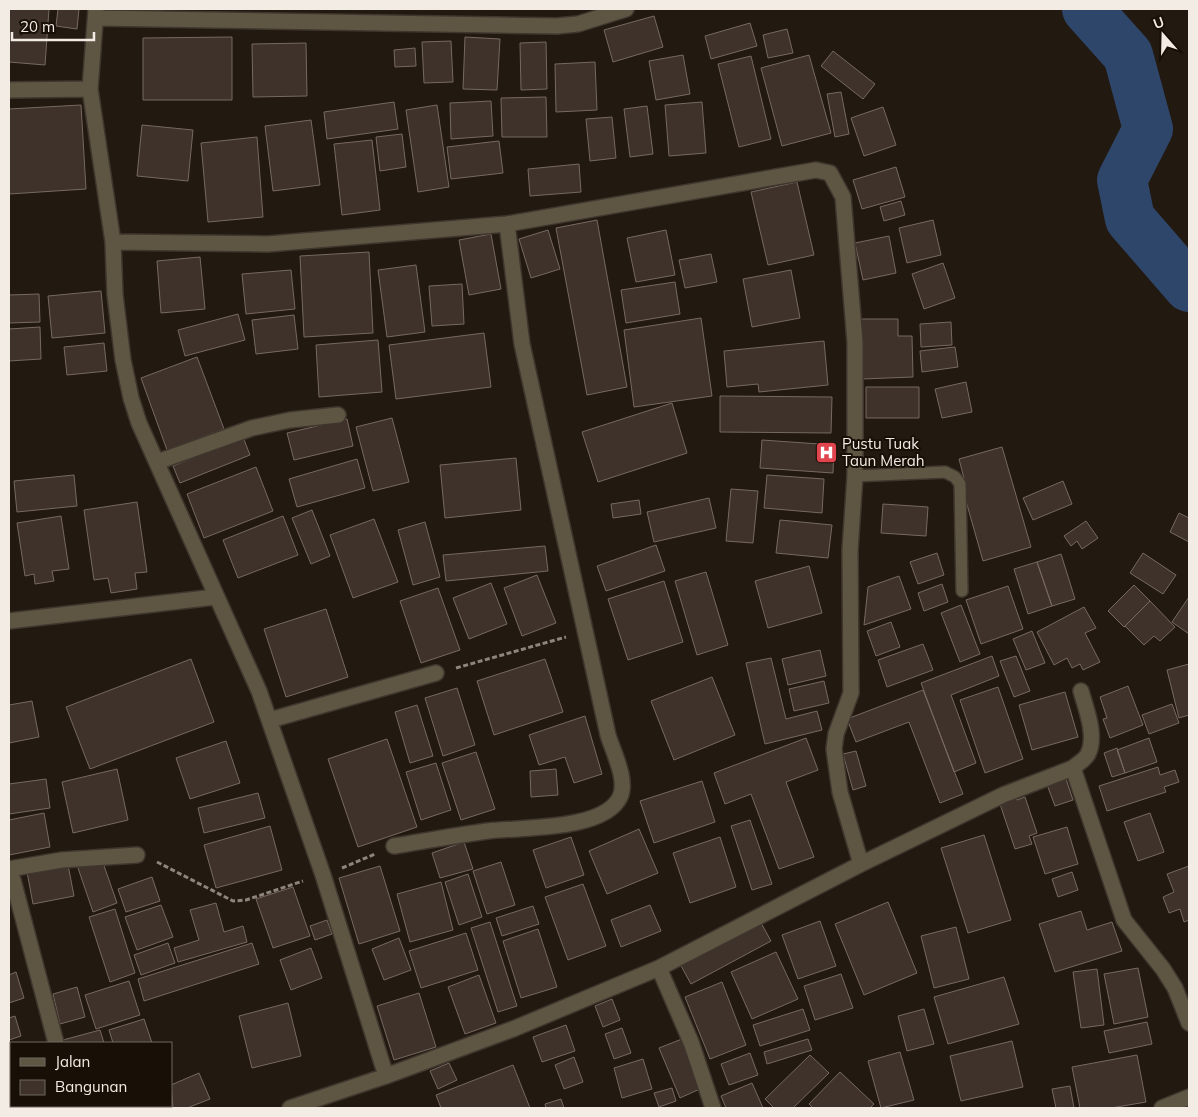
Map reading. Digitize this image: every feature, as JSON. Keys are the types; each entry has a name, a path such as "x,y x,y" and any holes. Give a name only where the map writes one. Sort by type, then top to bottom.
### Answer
{"street":[{"path":"386,1076 323,875 270,720 131,398 123,360 115,295 113,242 90,89 96,13 557,26 578,24 626,9"},
{"path":"9,90 90,89"},
{"path":"113,242 268,244 507,224 820,170 830,173 843,197 856,342 856,476 850,550 851,693 836,734 834,749 840,792 861,864"},
{"path":"394,846 495,830 555,826 600,815 616,804 622,789 621,778 608,735 522,344 507,224"},
{"path":"157,462 252,428 290,420 338,415"},
{"path":"9,621 216,597"},
{"path":"270,720 436,673"},
{"path":"290,1108 386,1076 513,1029 660,968 861,864 1003,795 1073,768 1087,756 1091,742 1081,691"},
{"path":"1073,768 1124,920 1163,969 1175,988 1189,1022"},
{"path":"9,869 62,860 137,855"},
{"path":"9,875 13,880 56,1042"},
{"path":"660,968 691,1042 713,1108"},
{"path":"1162,1108 1189,1097"}],"lane":[{"path":"856,476 945,472 955,477 960,484 962,590"}],"path":[{"path":"436,673 586,632"},
{"path":"137,855 160,863 233,901 246,900 323,875 394,846"}],"building":[{"path":"9,9 49,9 45,65 9,62"},
{"path":"58,9 79,9 77,29 56,26"},
{"path":"109,9 161,9 161,11 109,13"},
{"path":"654,16 663,47 613,62 604,30"},
{"path":"750,23 757,46 711,59 705,36"},
{"path":"787,29 793,53 768,58 763,35"},
{"path":"232,37 232,100 143,100 143,38"},
{"path":"465,37 500,39 497,90 463,89"},
{"path":"451,41 453,82 424,83 422,42"},
{"path":"546,42 547,89 521,90 520,43"},
{"path":"306,43 307,96 253,97 252,44"},
{"path":"415,48 416,66 395,67 394,50"},
{"path":"833,51 875,84 863,99 821,66"},
{"path":"683,55 690,94 656,100 649,61"},
{"path":"809,55 831,133 782,146 761,68"},
{"path":"751,56 771,139 739,147 718,64"},
{"path":"595,62 597,110 556,112 555,64"},
{"path":"841,92 849,134 835,137 827,94"},
{"path":"546,97 547,137 502,137 501,98"},
{"path":"491,101 493,136 451,139 450,103"},
{"path":"394,102 398,129 327,139 324,112"},
{"path":"702,102 706,153 669,156 665,105"},
{"path":"81,105 86,189 9,194 9,109"},
{"path":"437,105 449,187 418,192 406,110"},
{"path":"647,106 653,154 630,157 624,109"},
{"path":"883,107 896,145 864,156 851,118"},
{"path":"612,117 616,158 590,161 586,119"},
{"path":"311,120 320,185 273,191 265,126"},
{"path":"142,125 193,130 188,181 137,176"},
{"path":"402,134 406,167 380,171 376,137"},
{"path":"257,137 263,217 208,222 201,143"},
{"path":"372,140 380,210 342,215 334,144"},
{"path":"499,141 503,173 451,179 447,147"},
{"path":"579,164 581,192 530,196 528,169"},
{"path":"896,167 905,197 862,209 853,180"},
{"path":"797,182 814,255 768,265 751,192"},
{"path":"901,201 905,215 884,221 880,207"},
{"path":"597,220 627,387 587,395 556,228"},
{"path":"933,220 941,255 907,263 899,228"},
{"path":"548,230 560,269 531,278 519,239"},
{"path":"666,230 675,275 636,282 627,238"},
{"path":"491,234 501,289 469,295 459,240"},
{"path":"889,236 896,273 863,280 855,243"},
{"path":"369,252 373,333 304,337 300,256"},
{"path":"711,254 717,282 685,288 679,260"},
{"path":"200,257 205,309 161,313 157,261"},
{"path":"943,263 955,298 924,309 912,274"},
{"path":"416,265 425,332 387,337 378,270"},
{"path":"291,270 295,309 246,314 242,274"},
{"path":"791,270 800,318 752,327 743,279"},
{"path":"675,282 680,314 626,323 621,290"},
{"path":"462,284 464,324 432,326 429,286"},
{"path":"101,291 105,333 52,338 48,296"},
{"path":"39,294 40,322 9,323 9,295"},
{"path":"238,314 245,340 185,356 178,330"},
{"path":"294,315 298,349 256,354 252,320"},
{"path":"701,318 712,396 634,407 624,330"},
{"path":"858,319 898,319 898,336 912,336 913,377 862,379"},
{"path":"951,322 952,345 921,347 920,324"},
{"path":"40,327 41,359 9,361 9,329"},
{"path":"484,333 491,387 396,399 389,345"},
{"path":"378,340 382,392 319,397 316,345"},
{"path":"824,341 828,385 759,392 758,384 727,387 724,351"},
{"path":"104,343 107,371 67,375 64,347"},
{"path":"955,347 958,367 922,372 920,351"},
{"path":"197,357 224,429 167,450 141,378"},
{"path":"966,382 972,412 942,418 935,389"},
{"path":"866,387 919,387 919,418 866,418"},
{"path":"720,396 832,397 831,433 720,432"},
{"path":"672,403 687,453 598,482 582,432"},
{"path":"392,418 409,482 373,491 356,427"},
{"path":"347,419 353,446 294,460 287,433"},
{"path":"243,437 250,455 180,483 173,466"},
{"path":"762,440 834,445 833,473 760,468"},
{"path":"1002,447 1031,547 983,561 962,487 966,486 959,459"},
{"path":"516,458 521,510 445,518 440,465"},
{"path":"357,459 365,488 297,507 289,479"},
{"path":"256,467 273,511 204,538 187,494"},
{"path":"74,475 77,506 17,512 14,481"},
{"path":"767,475 824,479 822,513 764,508"},
{"path":"1063,481 1072,504 1033,520 1023,498"},
{"path":"731,489 758,491 753,543 726,541"},
{"path":"709,498 716,528 654,542 647,512"},
{"path":"639,500 641,514 613,518 611,504"},
{"path":"137,502 147,572 135,573 137,589 111,593 108,578 94,580 84,510"},
{"path":"883,504 928,507 926,536 881,533"},
{"path":"312,510 330,556 311,564 292,518"},
{"path":"1179,513 1189,518 1189,542 1170,532"},
{"path":"61,516 69,569 52,571 54,581 35,584 34,574 25,576 17,523"},
{"path":"283,516 298,555 238,578 223,540"},
{"path":"374,519 398,582 353,598 330,535"},
{"path":"780,520 832,525 828,558 776,553"},
{"path":"1086,521 1098,538 1082,549 1077,541 1071,546 1064,536"},
{"path":"425,522 440,577 413,585 398,530"},
{"path":"656,545 665,571 606,591 597,566"},
{"path":"545,546 548,571 446,581 443,555"},
{"path":"937,553 944,575 918,584 910,562"},
{"path":"1143,553 1176,575 1163,594 1130,573"},
{"path":"1061,554 1075,599 1052,606 1037,562"},
{"path":"1037,562 1052,606 1028,614 1014,569"},
{"path":"809,566 822,613 768,628 755,581"},
{"path":"706,572 728,645 697,655 675,581"},
{"path":"537,575 556,623 522,636 504,588"},
{"path":"899,576 911,609 864,625 868,587"},
{"path":"664,581 683,642 628,660 608,599"},
{"path":"491,583 507,624 469,639 453,598"},
{"path":"942,584 948,602 924,611 918,593"},
{"path":"1134,585 1150,601 1124,627 1108,611"},
{"path":"1008,586 1023,629 981,644 966,600"},
{"path":"438,588 460,650 421,663 400,601"},
{"path":"1189,597 1189,634 1172,622"},
{"path":"1150,601 1175,627 1160,641 1154,636 1144,645 1125,626"},
{"path":"961,605 980,654 960,662 941,613"},
{"path":"1084,607 1096,628 1085,633 1100,662 1083,670 1080,664 1072,668 1067,658 1054,665 1037,632"},
{"path":"326,609 348,677 286,697 264,629"},
{"path":"891,622 900,647 876,656 867,631"},
{"path":"1032,631 1045,663 1026,670 1013,639"},
{"path":"923,644 933,670 887,687 878,660"},
{"path":"820,650 826,676 788,685 782,659"},
{"path":"992,656 999,676 951,695 976,763 954,772 921,683"},
{"path":"1016,656 1030,691 1014,697 1000,661"},
{"path":"771,658 786,719 817,711 822,730 765,744 746,663"},
{"path":"191,659 214,722 90,769 66,707"},
{"path":"545,659 563,712 494,735 477,681"},
{"path":"1189,664 1189,715 1179,718 1167,670"},
{"path":"712,677 735,735 674,760 651,701"},
{"path":"824,681 829,703 794,711 789,689"},
{"path":"1128,686 1143,725 1110,738 1103,719 1107,718 1100,697"},
{"path":"998,687 1023,759 985,773 960,700"},
{"path":"457,688 475,745 443,756 425,698"},
{"path":"923,690 963,794 940,803 909,722 856,742 847,719"},
{"path":"1065,692 1078,737 1032,750 1019,705"},
{"path":"32,701 39,737 9,743 9,705"},
{"path":"1172,704 1179,723 1149,734 1142,715"},
{"path":"417,705 433,756 410,763 395,712"},
{"path":"585,716 602,774 574,783 565,757 539,765 529,735"},
{"path":"806,738 818,770 786,782 814,857 779,869 751,794 725,804 714,773"},
{"path":"1149,738 1157,762 1125,773 1117,750"},
{"path":"387,739 417,827 358,847 328,759"},
{"path":"226,741 240,783 190,799 176,758"},
{"path":"1117,748 1125,773 1112,777 1104,753"},
{"path":"856,751 866,786 853,790 843,754"},
{"path":"476,752 495,809 461,820 442,763"},
{"path":"436,763 451,810 421,820 406,772"},
{"path":"1158,767 1160,775 1175,770 1179,782 1164,787 1166,792 1107,811 1099,786"},
{"path":"117,769 128,820 73,833 62,782"},
{"path":"556,769 558,795 531,797 530,771"},
{"path":"1065,776 1073,800 1055,806 1046,782"},
{"path":"46,779 50,808 9,814 9,784"},
{"path":"702,781 715,822 654,843 640,801"},
{"path":"258,793 265,818 204,833 198,808"},
{"path":"1016,795 1017,800 1025,797 1037,833 1029,836 1032,844 1015,849 999,801"},
{"path":"44,813 50,847 9,855 9,820"},
{"path":"1150,813 1164,852 1138,861 1124,822"},
{"path":"750,820 772,884 752,890 731,826"},
{"path":"270,826 282,870 216,888 204,845"},
{"path":"1067,827 1078,864 1045,874 1033,837"},
{"path":"639,829 658,873 607,894 589,851"},
{"path":"984,835 1011,920 968,933 941,848"},
{"path":"571,837 584,875 546,888 533,850"},
{"path":"720,837 736,887 690,903 673,853"},
{"path":"464,842 473,869 440,878 432,853"},
{"path":"101,857 117,903 93,912 77,865"},
{"path":"501,862 515,905 487,914 473,871"},
{"path":"68,865 74,896 33,904 27,872"},
{"path":"380,866 400,931 359,944 339,878"},
{"path":"1189,866 1189,920 1184,922 1180,909 1169,913 1163,897 1174,892 1167,874"},
{"path":"1072,872 1078,890 1058,897 1052,879"},
{"path":"468,874 482,917 459,925 445,882"},
{"path":"152,877 160,901 126,912 118,889"},
{"path":"441,882 453,930 410,942 397,894"},
{"path":"583,884 606,946 568,960 545,897"},
{"path":"293,887 310,936 273,948 256,899"},
{"path":"888,902 917,973 864,995 835,924"},
{"path":"216,903 224,932 243,926 247,942 178,962 174,948 199,940 190,910"},
{"path":"161,905 173,937 137,950 125,917"},
{"path":"650,905 661,931 621,947 611,920"},
{"path":"533,906 539,924 502,936 496,918"},
{"path":"115,909 135,973 110,982 89,917"},
{"path":"1081,911 1087,930 1112,922 1122,951 1055,972 1039,924"},
{"path":"327,920 332,934 315,940 310,926"},
{"path":"760,921 771,941 691,984 680,964"},
{"path":"820,921 836,966 798,979 782,935"},
{"path":"490,922 517,1006 498,1012 471,928"},
{"path":"956,927 969,979 934,988 921,936"},
{"path":"538,929 557,987 521,998 503,941"},
{"path":"466,933 478,970 421,988 409,951"},
{"path":"399,938 411,970 384,980 372,949"},
{"path":"168,943 175,963 141,975 134,955"},
{"path":"252,943 259,964 144,1001 138,979"},
{"path":"311,948 322,978 291,990 280,960"},
{"path":"776,952 798,999 752,1019 731,972"},
{"path":"1138,968 1148,1017 1114,1024 1104,974"},
{"path":"1097,969 1104,1025 1081,1028 1073,972"},
{"path":"16,972 24,998 9,1003 9,975"},
{"path":"841,974 853,1008 815,1020 804,986"},
{"path":"479,975 496,1023 465,1034 448,987"},
{"path":"1004,977 1019,1024 948,1044 934,997"},
{"path":"129,981 140,1015 96,1029 85,995"},
{"path":"722,982 746,1045 710,1059 685,997"},
{"path":"77,987 85,1017 60,1024 53,994"},
{"path":"419,993 436,1047 394,1060 377,1006"},
{"path":"612,999 620,1020 603,1027 595,1006"},
{"path":"288,1003 301,1056 252,1068 239,1016"},
{"path":"803,1009 810,1030 760,1046 753,1025"},
{"path":"924,1009 934,1044 907,1051 898,1016"},
{"path":"15,1016 21,1036 9,1040 9,1018"},
{"path":"144,1019 152,1042 113,1042 109,1030"},
{"path":"1147,1022 1152,1044 1109,1053 1104,1031"},
{"path":"566,1025 575,1051 542,1062 533,1037"},
{"path":"622,1028 631,1053 614,1059 605,1034"},
{"path":"100,1030 104,1042 64,1042 63,1040"},
{"path":"682,1039 702,1088 680,1098 659,1048"},
{"path":"808,1039 812,1050 767,1064 764,1052"},
{"path":"1012,1041 1023,1087 961,1101 950,1056"},
{"path":"10,1048 10,1080 9,1075"},
{"path":"900,1052 914,1100 881,1108 868,1061"},
{"path":"750,1053 758,1075 729,1085 721,1064"},
{"path":"810,1055 829,1073 793,1108 774,1108 765,1099"},
{"path":"1137,1055 1146,1102 1111,1108 1080,1108 1072,1067"},
{"path":"574,1057 583,1082 564,1089 555,1065"},
{"path":"643,1059 652,1089 622,1098 614,1068"},
{"path":"449,1063 457,1080 438,1089 430,1071"},
{"path":"513,1065 530,1108 441,1108 436,1095"},
{"path":"840,1072 874,1104 870,1108 813,1108 809,1104"},
{"path":"199,1073 210,1099 187,1108 173,1108 172,1085"},
{"path":"752,1083 763,1108 726,1108 721,1096"},
{"path":"1070,1086 1074,1108 1056,1108 1052,1089"},
{"path":"672,1088 676,1101 659,1107 654,1093"},
{"path":"561,1099 564,1108 546,1108 545,1104"},
{"path":"22,1107 60,1108 23,1108"},
{"path":"156,1107 157,1108 114,1108"}],"waterway":[{"path":"1087,9 1128,55 1148,129 1122,180 1130,219 1189,287"}],"place":[{"name":"Pustu Tuak Taun Merah","path":"826,453"}]}
